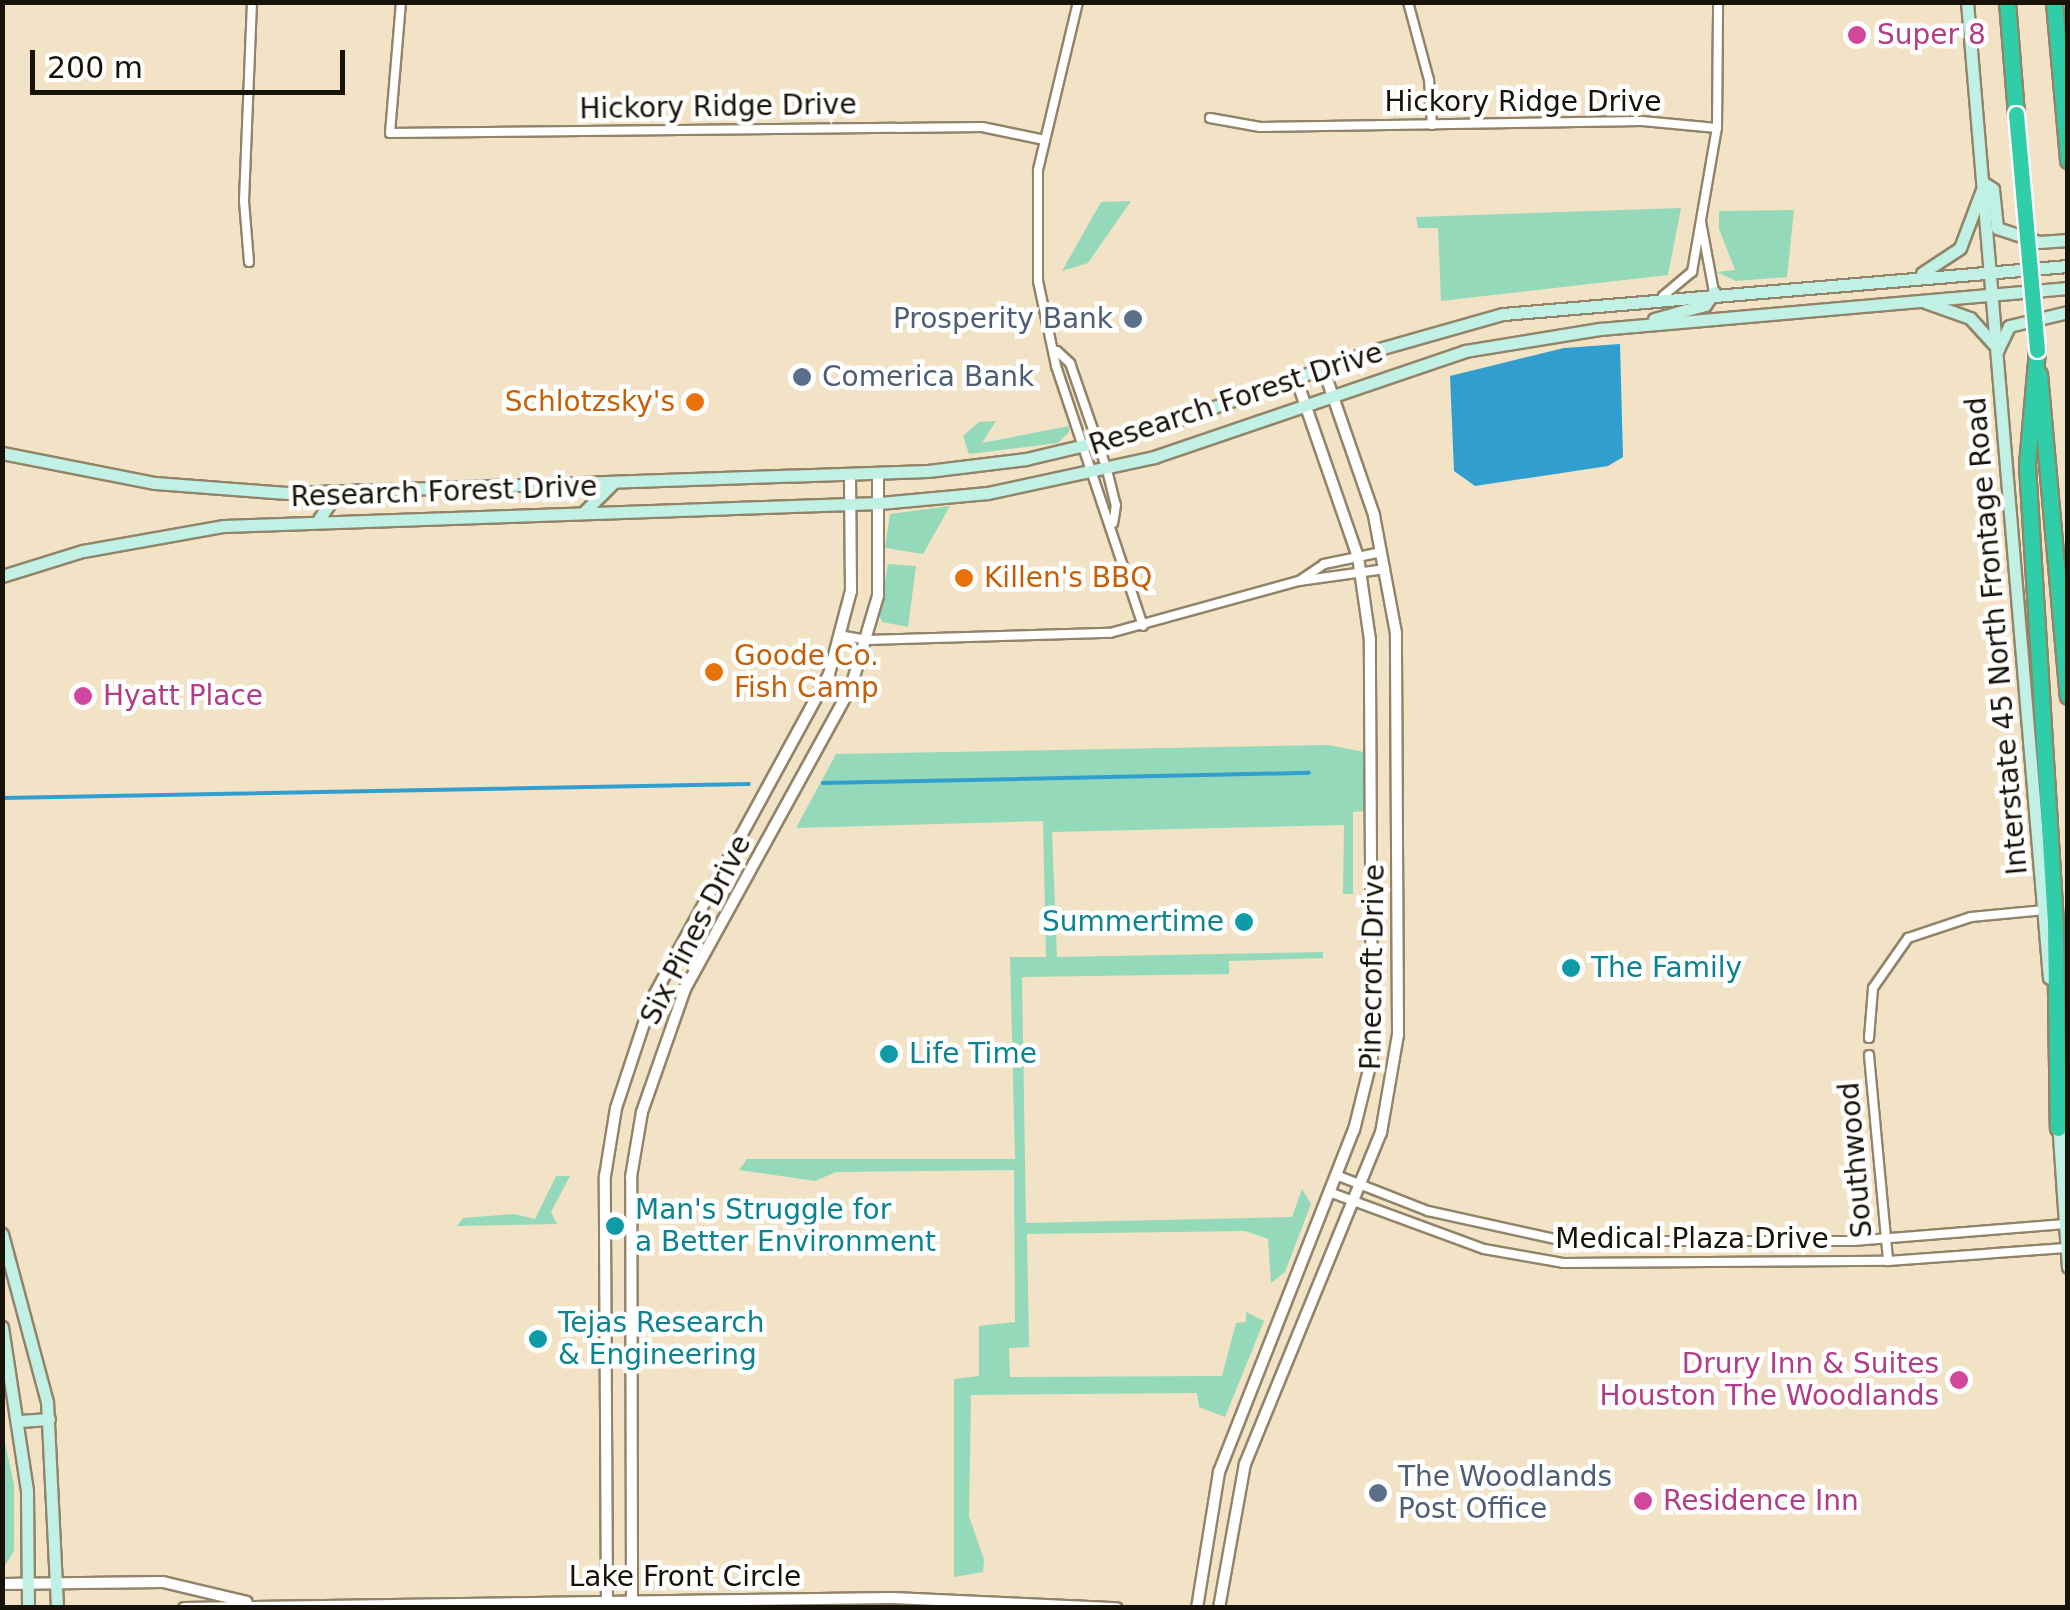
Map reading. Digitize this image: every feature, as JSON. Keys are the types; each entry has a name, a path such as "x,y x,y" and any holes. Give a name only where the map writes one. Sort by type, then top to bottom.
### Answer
{"highway":[{"path":"2007,2 2068,696"},
{"path":"2054,2 2068,160"},
{"path":"2037,350 2027,465 2055,925 2058,1128"}],"main road":[{"name":"Interstate 45 North Frontage Road","path":"1966,2 2044,910 2068,1267"},
{"path":"1903,278 1937,268 1960,248 1984,184 1993,189 1997,228 2039,242 2068,240"},
{"name":"Research Forest Drive","path":"2,452 187,487 336,492 878,474 1098,444 1323,368 1502,314 1664,296 2068,266"},
{"name":"Research Forest Drive","path":"2,576 154,535 319,520 880,502 1091,474 1465,351 1641,325 2068,288"},
{"path":"1641,325 1705,305 1714,292"},
{"path":"1922,301 1970,318 1998,348 2009,326 2068,312"},
{"path":"584,512 612,484"},
{"path":"319,520 336,492"},
{"path":"2,1234 36,1341 49,1419 57,1608"},
{"path":"2,1327 20,1421 28,1608"},
{"path":"20,1421 49,1419"}],"street":[{"path":"250,262 244,202 252,2"},
{"name":"Hickory Ridge Drive","path":"401,2 390,133 982,127 1045,140"},
{"path":"1078,2 1070,61 1045,140 1036,194 1038,281 1082,448 1113,523 1143,626"},
{"path":"1408,2 1429,80 1432,125"},
{"path":"1664,296 1692,272 1717,128 1718,2"},
{"name":"Hickory Ridge Drive","path":"1210,118 1260,127 1642,121 1717,128"},
{"path":"1701,222 1714,292"},
{"path":"1057,351 1070,363 1107,470 1116,505 1113,523"},
{"name":"Pinecroft Drive","path":"1219,1608 1246,1464 1387,1113 1400,1015 1396,632 1382,552 1323,368"},
{"name":"Pinecroft Drive","path":"1197,1608 1219,1472 1365,1093 1374,1018 1370,640 1358,556 1296,378"},
{"name":"Six Pines Drive","path":"632,1604 631,1177 650,1079 685,989 833,726 867,640 878,596 878,474"},
{"name":"Six Pines Drive","path":"607,1604 605,1176 624,1077 662,979 829,674 852,591 850,475"},
{"path":"1299,581 1324,564 1382,552"},
{"path":"839,635 867,640 1076,636 1143,626 1299,581 1385,568"},
{"path":"746,829 767,842"},
{"path":"1869,1038 1873,988 1908,938 1971,916 2044,910"},
{"path":"662,979 685,989"},
{"name":"Southwood","path":"1869,1055 1888,1261"},
{"name":"Medical Plaza Drive","path":"1336,1175 1428,1211 1565,1241 1886,1239 2065,1224"},
{"name":"Medical Plaza Drive","path":"1329,1192 1484,1249 1563,1263 1888,1261 2066,1248"},
{"name":"Lake Front Circle","path":"2,1584 163,1582 252,1604"},
{"name":"Lake Front Circle","path":"184,1608 252,1604 632,1604 989,1598 1117,1608"}],"green space":[{"path":"1131,201 1088,263 1062,271 1101,202"},
{"path":"1681,208 1668,275 1441,301 1438,228 1418,228 1416,217"},
{"path":"1794,210 1787,277 1736,281 1717,272 1735,270 1719,229 1719,211"},
{"path":"996,421 982,443 1069,426 1069,432 1058,443 969,454 963,436 979,422"},
{"path":"950,506 923,554 885,548 890,514"},
{"path":"888,564 916,566 908,627 882,622 879,615"},
{"path":"1328,745 1364,752 1365,811 1353,812 1353,894 1343,894 1344,825 1052,832 1057,957 1323,952 1323,958 1229,961 1229,974 1022,977 1026,1223 1292,1217 1302,1189 1311,1204 1285,1272 1271,1283 1268,1239 1245,1231 1027,1234 1029,1347 1009,1348 1010,1377 1222,1376 1236,1323 1246,1322 1246,1312 1264,1321 1225,1417 1199,1407 1197,1393 971,1395 969,1516 984,1560 983,1572 954,1577 954,1379 979,1376 979,1326 1015,1322 1014,1170 836,1172 815,1181 739,1170 747,1159 1015,1159 1010,957 1046,957 1043,821 796,828 836,754"},
{"path":"556,1176 570,1176 551,1212 557,1224 457,1226 463,1218 514,1214 535,1219"},
{"path":"3,1434 14,1484 14,1551 3,1569"}],"water":[{"path":"1620,344 1623,457 1608,466 1475,486 1454,471 1450,376 1564,348"}],"waterway":[{"path":"823,783 1309,773"},
{"path":"2,798 749,784"}],"place":[{"name":"Super 8","path":"1857,35"},
{"name":"Prosperity Bank","path":"1133,319"},
{"name":"Comerica Bank","path":"802,377"},
{"name":"Schlotzsky's","path":"695,402"},
{"name":"Killen's BBQ","path":"964,578"},
{"name":"Goode Co. Fish Camp","path":"714,672"},
{"name":"Hyatt Place","path":"83,696"},
{"name":"Summertime","path":"1244,922"},
{"name":"The Family","path":"1571,968"},
{"name":"Life Time","path":"889,1054"},
{"name":"Man's Struggle for a Better Environment","path":"615,1226"},
{"name":"Tejas Research & Engineering","path":"538,1339"},
{"name":"Drury Inn & Suites Houston The Woodlands","path":"1959,1380"},
{"name":"The Woodlands Post Office","path":"1378,1493"},
{"name":"Residence Inn","path":"1643,1501"}]}
